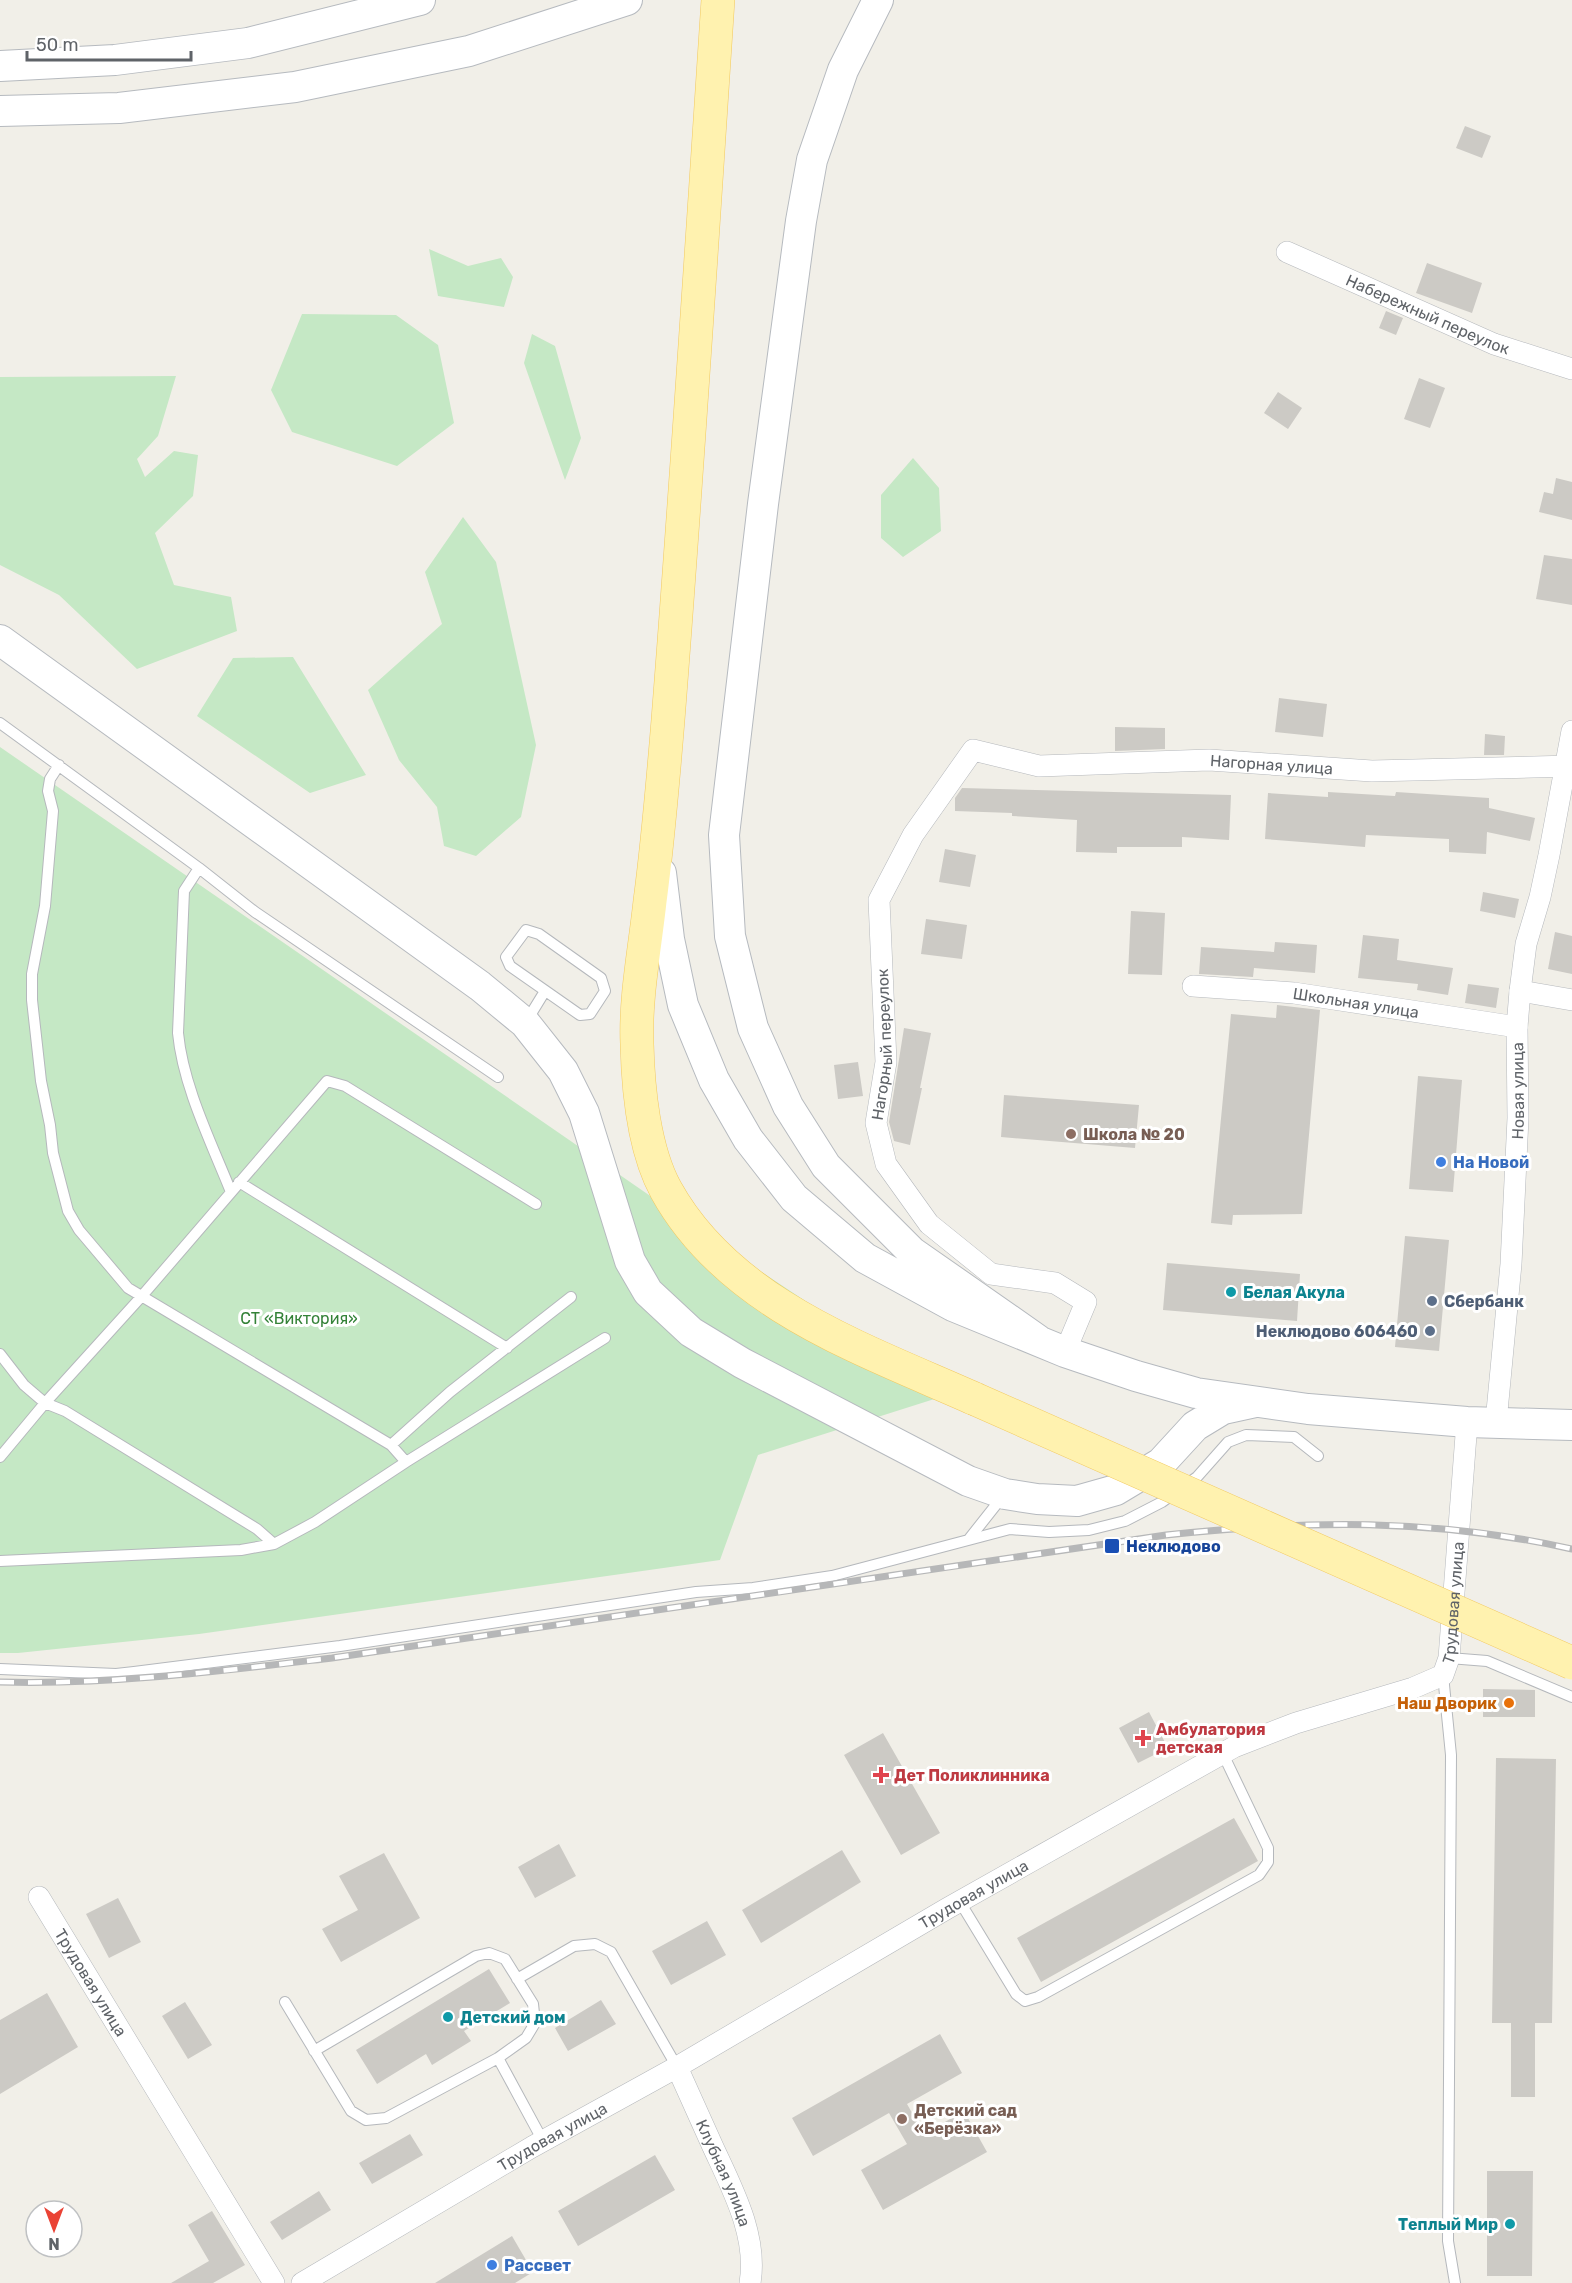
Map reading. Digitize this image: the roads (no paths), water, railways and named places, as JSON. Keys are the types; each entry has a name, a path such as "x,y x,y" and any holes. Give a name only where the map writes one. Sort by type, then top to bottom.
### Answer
{"main road":[{"path":"718,0 679,584 660,825 642,969 637,1039 640,1096 649,1144 664,1188 696,1236 744,1281 808,1322 975,1400 1572,1663"}],"street":[{"path":"0,66 115,60 248,43 420,0"},
{"path":"0,111 119,108 295,87 469,51 627,0"},
{"path":"879,0 843,70 812,160 801,220 763,504 724,835 730,936 753,1028 788,1106 826,1166 912,1252 1052,1346"},
{"name":"Набережный переулок","path":"1287,252 1494,344 1572,369"},
{"path":"0,640 480,986 525,1023 562,1071 584,1113 630,1261 648,1292 691,1332 742,1363 968,1480 1005,1494 1037,1499 1077,1501 1116,1490 1161,1463 1195,1426 1223,1409 1255,1402"},
{"name":"Новая улица","path":"1482,1422 1511,1264 1518,1118 1517,1027 1526,944 1550,855 1568,766 1572,731"},
{"name":"Нагорный переулок","path":"973,750 913,835 879,900 886,1062 876,1123 886,1164 929,1224 991,1274 1054,1283 1086,1302 1052,1346"},
{"name":"Нагорная улица","path":"973,750 1039,766 1209,760 1372,771 1568,766"},
{"path":"660,825 664,902 669,939 683,1005 714,1080 748,1138 794,1198 865,1258 952,1306 1052,1346 1136,1376 1196,1393 1255,1402 1301,1423 1482,1422 1572,1425"},
{"name":"Школьная улица","path":"1193,986 1294,993 1517,1027"},
{"path":"1520,991 1572,1000"},
{"name":"Трудовая улица","path":"302,2283 543,2141 677,2067 960,1902 1223,1754 1296,1723 1413,1688 1446,1667 1482,1422"},
{"name":"Трудовая улица","path":"39,1897 274,2283"},
{"name":"Клубная улица","path":"677,2067 739,2205 748,2238 753,2278"}],"lane":[{"path":"0,723 199,868 255,912 498,1077"},
{"path":"59,765 51,779 48,791 52,811 45,906 32,974 32,1000 52,1154 68,1211 79,1230 128,1288 391,1444 406,1462"},
{"path":"199,868 184,891 179,1053 187,1080 231,1192"},
{"path":"526,930 539,934 601,978 605,991 590,1014 580,1015 545,991 510,966 506,957 526,930"},
{"path":"525,1023 545,991"},
{"path":"0,1457 327,1081 345,1086 536,1204"},
{"path":"239,1182 507,1347"},
{"path":"391,1444 450,1392 571,1297"},
{"path":"0,1561 241,1550 274,1544 315,1522 406,1462 606,1338"},
{"path":"0,1354 24,1385 45,1403 65,1411 257,1529 274,1544"},
{"path":"0,1670 116,1674 340,1646 696,1592 753,1588 832,1576 1010,1529 1049,1532 1089,1530 1125,1521 1162,1502 1197,1477 1228,1442 1246,1435 1301,1423 1318,1456"},
{"path":"969,1539 1005,1494"},
{"path":"1455,2283 1448,2241 1451,1755 1446,1667 1487,1661 1572,1697"},
{"path":"960,1902 1016,1994 1025,2001 1038,1997 1259,1875 1268,1862 1268,1848 1223,1754"},
{"path":"517,1979 574,1946 595,1944 611,1952 677,2067"},
{"path":"285,2002 351,2111 366,2120 386,2118 498,2058 526,2038 535,2024 533,2004 505,1959 489,1953 476,1956 315,2051"},
{"path":"498,2058 543,2141"}],"railway":[{"path":"0,1682 125,1679 332,1658 1166,1535 1218,1530 1320,1525 1419,1527 1520,1539 1572,1549"}],"place":[{"name":"Школа № 20","path":"1071,1134"},
{"name":"На Новой","path":"1441,1162"},
{"name":"Белая Акула","path":"1231,1292"},
{"name":"Сбербанк","path":"1432,1301"},
{"name":"Неклюдово 606460","path":"1430,1331"},
{"name":"Неклюдово","path":"1112,1546"},
{"name":"Наш Дворик","path":"1509,1703"},
{"name":"Амбулатория детская","path":"1143,1738"},
{"name":"Дет Поликлинника","path":"881,1775"},
{"name":"Детский дом","path":"448,2017"},
{"name":"Детский сад «Берёзка»","path":"902,2119"},
{"name":"Теплый Мир","path":"1510,2224"},
{"name":"Рассвет","path":"492,2265"}],"park label":[{"name":"СТ «Виктория»","path":"299,1318"}]}
